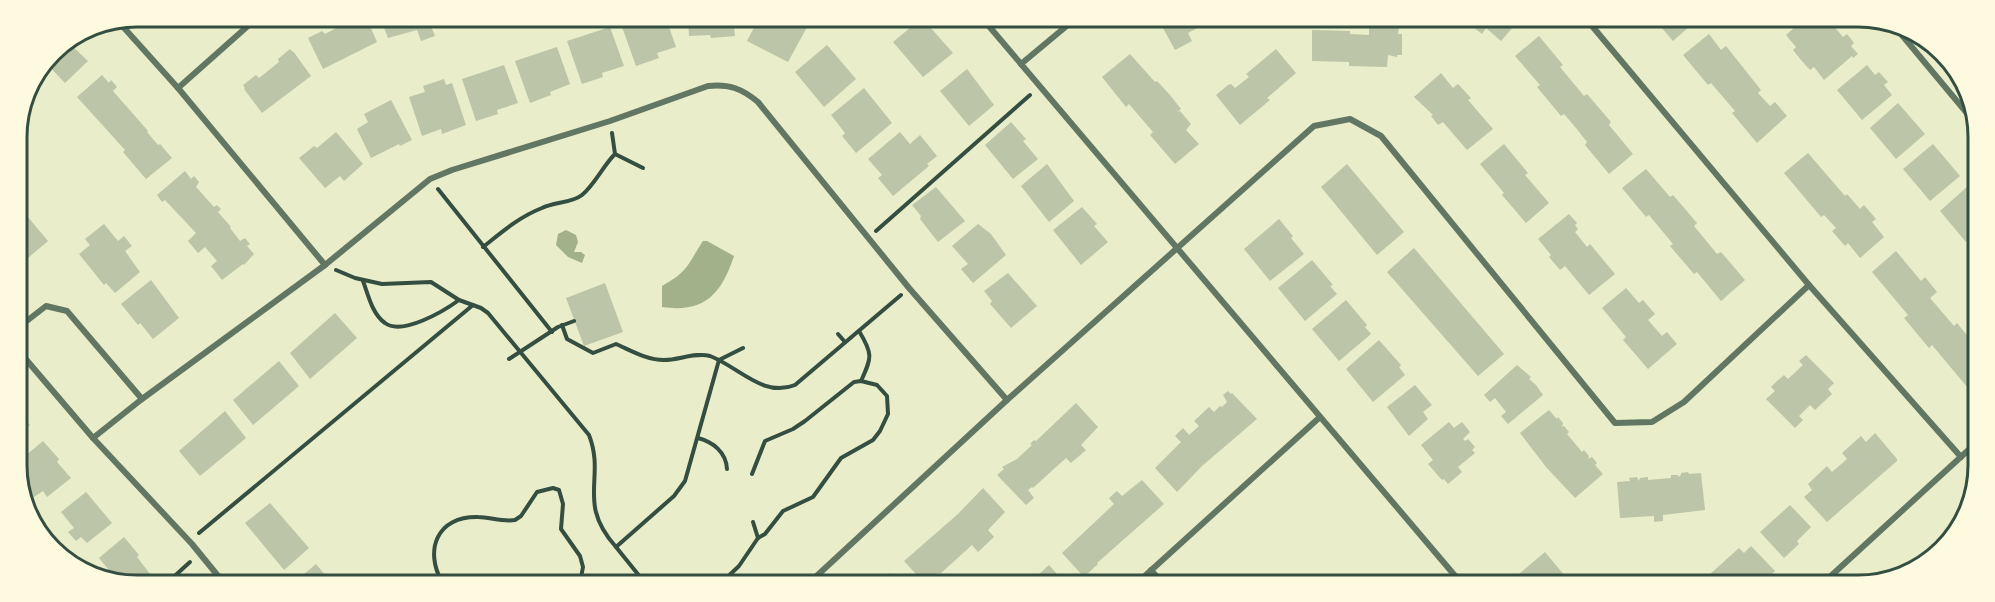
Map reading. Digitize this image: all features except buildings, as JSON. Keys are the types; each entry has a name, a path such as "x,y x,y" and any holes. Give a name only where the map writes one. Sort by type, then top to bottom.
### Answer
{"street":[{"path":"178,87 247,27"},
{"path":"990,27 1454,575"},
{"path":"1021,64 1066,27"},
{"path":"1593,27 1809,285 1961,457"},
{"path":"124,28 178,87 325,265"},
{"path":"1905,37 1965,110"},
{"path":"93,438 142,399 325,265 430,179 452,170 610,121 708,86 722,85 735,86 758,102 909,288 1007,400"},
{"path":"818,575 1007,400 1314,126 1350,119 1381,136 1615,423 1652,423 1684,402 1809,285"},
{"path":"27,321 46,306 67,311 142,399"},
{"path":"27,361 93,438 189,541 217,575"},
{"path":"1146,575 1320,417"},
{"path":"1832,575 1968,450"},
{"path":"1152,570 1156,575"}],"path":[{"path":"869,238 1040,87"},
{"path":"483,247 530,213 580,196 615,154 610,121"},
{"path":"615,154 643,168"},
{"path":"430,179 552,332"},
{"path":"325,265 363,280 394,284 431,282 459,300 482,308 488,313 588,435 595,456 593,505 601,527 639,575"},
{"path":"363,280 376,313 385,324 390,326 406,326 419,322 459,300"},
{"path":"562,325 567,339 593,352 616,344 658,360 706,355 720,360 762,385 776,389 795,385 909,288"},
{"path":"189,541 473,305"},
{"path":"509,359 562,325 574,321"},
{"path":"859,331 870,352 861,381"},
{"path":"838,334 845,342"},
{"path":"616,547 679,490 688,473 720,360 743,348"},
{"path":"729,575 739,566 758,538 765,534 783,511 813,497 841,458 863,447 880,431 888,414 887,396 877,385 861,381 848,386 793,429 765,441 752,474"},
{"path":"698,438 713,443 719,449 724,455 727,469"},
{"path":"438,575 433,552 434,542 445,528 454,522 476,516 515,520 522,516 537,492 553,488 560,490 561,529 580,556 583,567 581,575"},
{"path":"753,522 758,538"},
{"path":"176,575 200,554"}],"shaded area":[{"path":"566,230 576,235 578,242 574,252 581,252 585,255 582,263 568,257 556,245 558,234"},
{"path":"703,241 734,256 717,291 700,304 677,308 662,307 662,286 683,271"}]}
